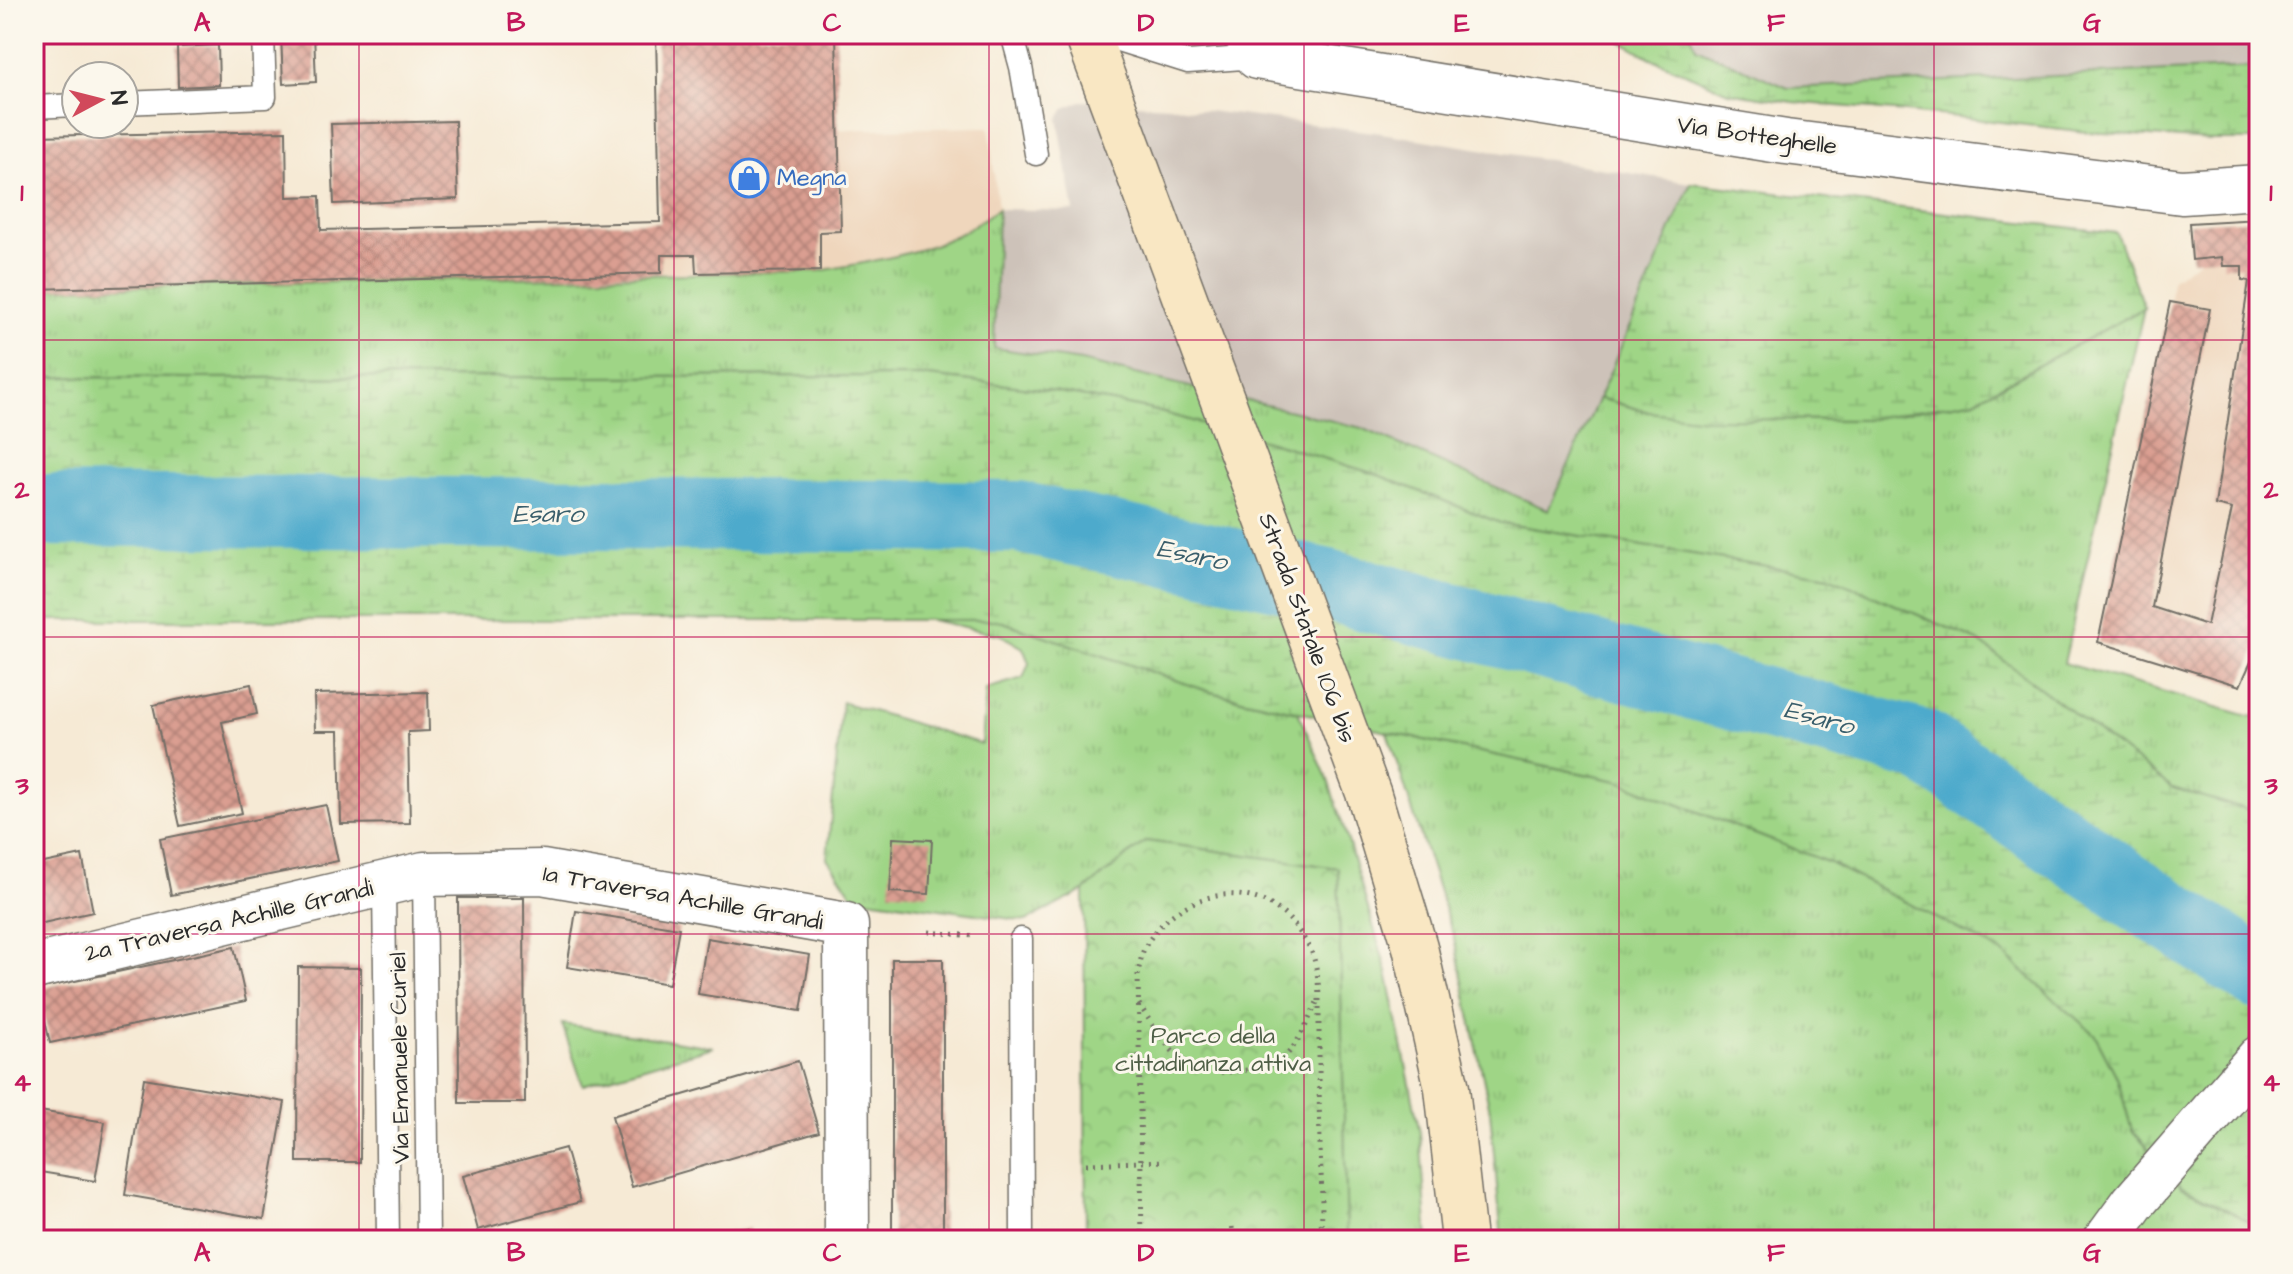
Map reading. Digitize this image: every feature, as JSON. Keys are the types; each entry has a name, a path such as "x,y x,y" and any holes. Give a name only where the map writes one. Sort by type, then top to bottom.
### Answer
{"main road":[{"name":"Strada Statale 106 bis","path":"1087,34 1369,795 1415,947 1447,1088 1464,1240"}],"street":[{"name":"Via Botteghelle","path":"1243,46 1786,142 2182,192 2259,187"},
{"name":"1a Traversa Achille Grandi","path":"404,880 542,872 846,925 847,1240"},
{"name":"2a Traversa Achille Grandi","path":"34,967 404,880"},
{"path":"2106,1240 2133,1203 2259,1058"}],"lane":[{"path":"140,102 265,97 263,34"},
{"path":"1012,34 1036,154"},
{"path":"1099,34 1188,62 1243,46"},
{"path":"34,107 60,106"},
{"name":"Via Emanuele Curiel","path":"388,1240 404,880"},
{"name":"Via Emanuele Curiel","path":"404,880 428,1240"},
{"path":"1021,939 1022,1240"}],"path":[{"path":"1142,1240 1138,972 1143,950 1158,928 1181,908 1205,897 1231,894 1272,904 1308,943 1315,960 1319,1000 1319,1240"},
{"path":"929,932 974,936"},
{"path":"1138,1003 1166,1045 1185,1063 1203,1070 1226,1073 1276,1064 1294,1046 1319,1000"},
{"path":"1086,1164 1166,1161"},
{"path":"1232,1227 1233,1240"}],"shaded area":[{"path":"1691,34 2259,34 2259,67 1788,88 1696,48"},
{"path":"1081,101 1169,106 1381,133 1691,183 1548,510 1362,428 1081,361 993,348 998,209 1074,211 1058,119 1065,108"},
{"path":"989,127 998,209 961,233 897,255 820,271 661,273 658,133"},
{"path":"2259,219 2259,644 2240,686 2098,642 2170,302 2172,279 2200,260 2192,260 2189,223"}],"green space":[{"path":"1616,34 1691,34 1696,48 1788,88 2259,67 2259,140 2087,132 1793,102 1728,92 1651,58 1614,37"},
{"path":"1691,183 2116,233 2144,308 1975,400 1864,420 1705,419 1649,412 1599,398"},
{"path":"998,209 994,348 1081,361 1362,428 1548,510 1599,398 1649,412 1864,420 1975,400 2144,308 2064,663 2259,717 2259,813 2172,788 1978,641 1829,576 1500,523 1378,475 1148,409 1048,390 928,376 34,377 34,289 820,271 928,247 961,233"},
{"path":"928,376 1048,390 1148,409 1378,475 1500,523 1829,576 1978,641 2172,788 2259,813 2259,1226 2182,1187 2132,1130 2117,1077 2095,1035 1999,950 1830,863 1618,781 1211,692 997,620 34,620 34,377"},
{"path":"931,620 997,620 1211,692 1298,712 1328,780 1387,972 1420,1133 1428,1240 1347,1240 1338,868 1146,841 1084,891 1026,921 854,897 827,858 842,702 982,744 986,689 1023,678 1029,663 1023,648 1001,635"},
{"path":"1387,732 1618,781 1830,863 1999,950 2095,1034 2117,1077 2132,1130 2182,1187 2259,1226 2259,1240 1502,1240 1490,1111 1454,938"},
{"name":"Parco della cittadinanza attiva","path":"1146,841 1338,868 1347,1240 1086,1240 1084,891"},
{"path":"562,1024 713,1047 583,1085"}],"building":[{"path":"281,34 314,34 316,82 283,84"},
{"path":"656,34 836,34 841,231 820,232 820,271 696,273 695,255 661,255 661,273 34,289 34,136 60,135 60,140 140,140 140,134 286,131 287,197 320,196 321,230 660,222"},
{"path":"218,45 219,85 178,87 177,47"},
{"path":"455,121 458,199 334,204 331,124"},
{"path":"2259,219 2259,644 2240,686 2098,642 2170,302 2210,309 2152,607 2207,625 2232,509 2215,505 2249,281 2242,280 2242,266 2223,266 2222,257 2192,260 2189,223"},
{"path":"251,684 257,714 222,722 242,813 180,826 153,705"},
{"path":"428,692 429,731 408,732 410,823 341,824 339,731 315,731 314,694"},
{"path":"326,805 338,861 171,895 160,839"},
{"path":"893,838 932,840 929,894 890,892"},
{"path":"82,855 93,912 34,925 34,865"},
{"path":"458,898 524,898 525,1103 459,1103"},
{"path":"576,911 679,928 669,984 567,967"},
{"path":"707,938 810,955 801,1011 698,994"},
{"path":"234,947 246,1001 50,1043 38,989"},
{"path":"892,959 943,959 943,1240 892,1240"},
{"path":"298,967 361,968 360,1162 297,1162"},
{"path":"798,1061 819,1132 632,1187 612,1116"},
{"path":"144,1078 285,1102 264,1219 125,1195"},
{"path":"34,1110 105,1122 95,1181 34,1171"},
{"path":"565,1148 580,1202 478,1230 463,1176"},
{"path":"749,1228 750,1240 710,1240 709,1236"}],"waterway":[{"name":"Esaro","path":"34,510 1018,517 1328,585 1923,746 2259,974"}],"place":[{"name":"Megna","path":"749,178"}]}
